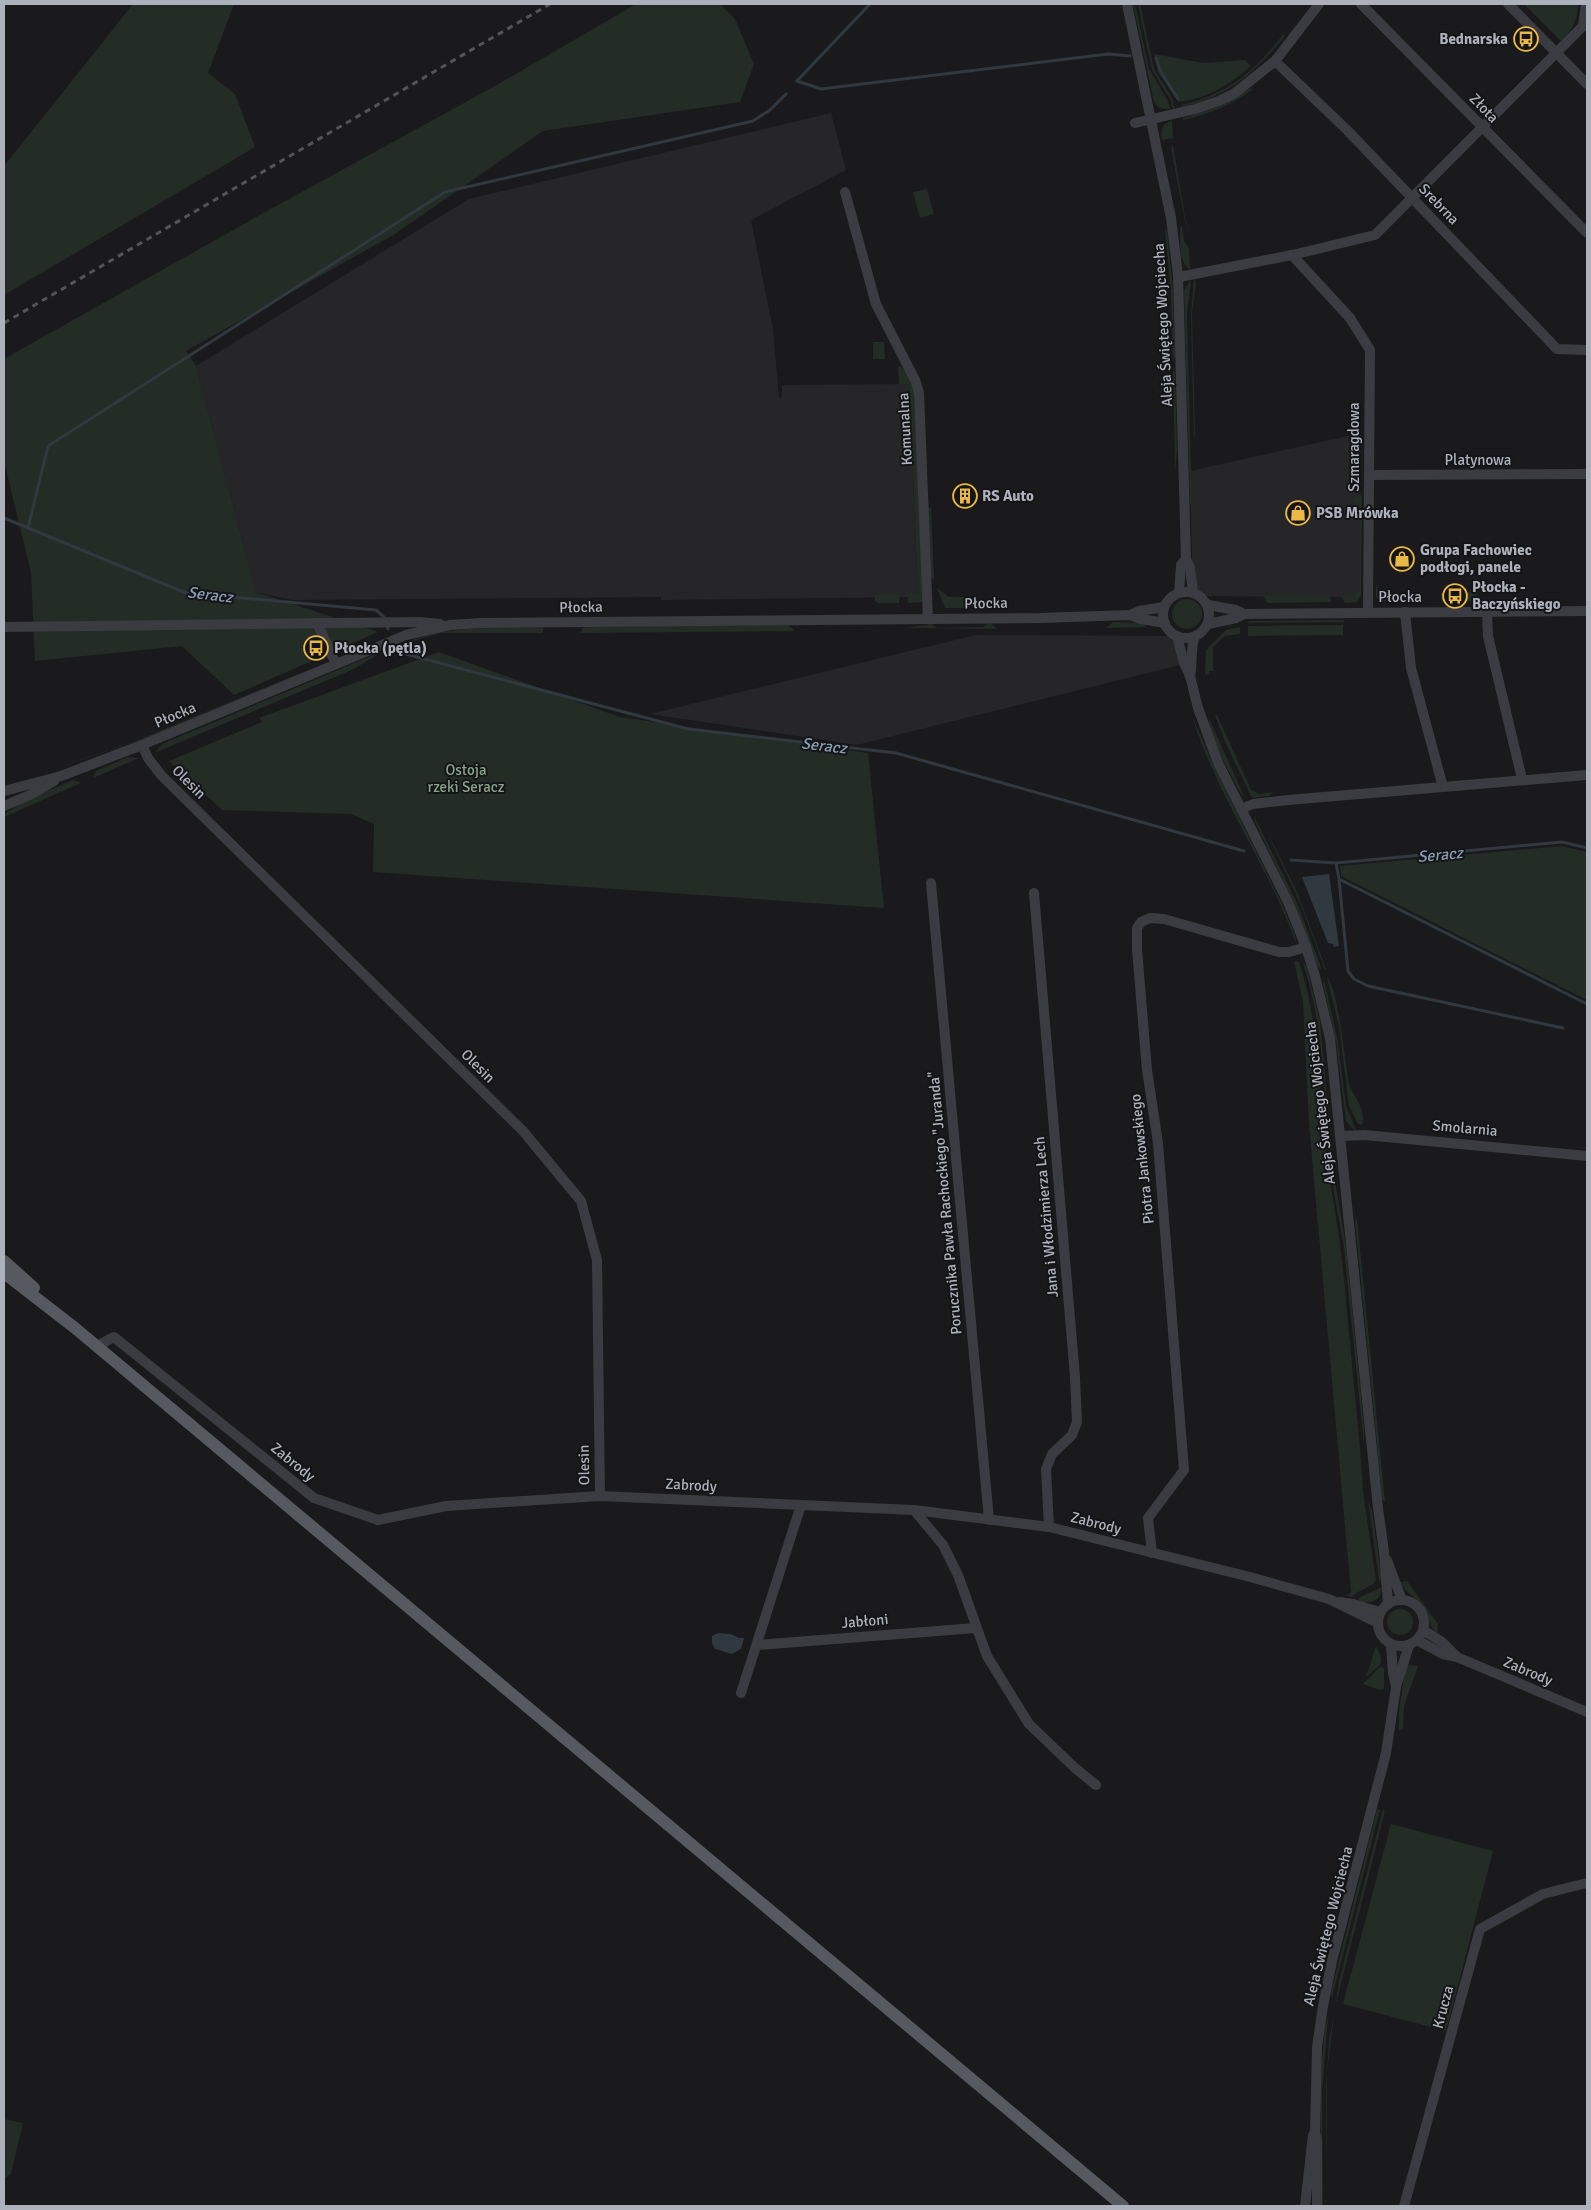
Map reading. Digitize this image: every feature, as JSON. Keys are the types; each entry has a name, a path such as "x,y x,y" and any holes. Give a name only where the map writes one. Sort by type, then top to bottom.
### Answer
{"main road":[{"path":"4,1261 52,1304 75,1328"},
{"path":"4,1273 75,1328 1123,2206"}],"street":[{"name":"Aleja Świętego Wojciecha","path":"1127,4 1152,119 1173,230 1179,277 1186,559 1190,568 1193,592"},
{"path":"1134,122 1196,109 1219,101 1250,83 1275,61 1319,4"},
{"name":"Złota","path":"1361,4 1587,233"},
{"path":"1508,4 1587,84"},
{"path":"1179,277 1292,255 1375,235 1558,54 1583,26 1586,4"},
{"name":"Srebrna","path":"1275,61 1347,130 1558,349 1587,350"},
{"name":"Komunalna","path":"845,192 876,304 916,382 919,393 928,619"},
{"name":"Szmaragdowa","path":"1292,255 1350,318 1370,350 1368,612"},
{"name":"Platynowa","path":"1369,475 1587,474"},
{"name":"Aleja Świętego Wojciecha","path":"1179,593 1182,565 1186,559"},
{"path":"1193,592 1202,597 1208,606 1208,624 1195,636 1183,638 1177,636 1165,624 1164,607 1170,598 1179,593 1193,592"},
{"name":"Płocka","path":"1208,606 1236,610 1244,614"},
{"name":"Płocka","path":"1130,615 1139,610 1164,607"},
{"name":"Płocka","path":"1208,624 1214,621 1236,618 1244,614 1587,611"},
{"path":"1405,612 1411,668 1443,787"},
{"path":"1487,612 1488,636 1522,779"},
{"name":"Płocka","path":"4,791 61,776 142,745 406,636 450,625 481,622 928,619 1130,615 1165,624"},
{"path":"4,627 420,622 450,625"},
{"path":"317,623 336,664"},
{"name":"Aleja Świętego Wojciecha","path":"1177,636 1205,731 1218,763 1288,902 1306,947 1330,1038 1388,1604"},
{"name":"Aleja Świętego Wojciecha","path":"1190,676 1195,636"},
{"name":"Olesin","path":"142,745 148,758 161,775 523,1131 581,1201 597,1260 600,1496"},
{"path":"1241,809 1253,804 1271,802 1522,779 1587,775"},
{"name":"Płocka","path":"4,806 32,794 61,776"},
{"name":"Porucznika Pawła Rachockiego \"Juranda\"","path":"931,883 989,1520"},
{"name":"Jana i Włodzimierza Lech","path":"1034,893 1075,1377 1077,1422 1072,1435 1052,1454 1046,1469 1048,1527"},
{"name":"Piotra Jankowskiego","path":"1152,1552 1148,1518 1184,1470 1158,1143 1147,1070 1137,928 1141,922 1150,918 1157,918 1279,952 1289,952 1306,947"},
{"name":"Smolarnia","path":"1341,1136 1365,1135 1587,1156"},
{"name":"Zabrody","path":"96,1346 114,1337 314,1498 378,1520 446,1506 600,1496 914,1510 1048,1527 1152,1552 1337,1602 1378,1624"},
{"path":"741,1693 801,1505"},
{"path":"914,1510 943,1544 958,1575 987,1656 1029,1724 1075,1768 1096,1784"},
{"name":"Aleja Świętego Wojciecha","path":"1384,1552 1402,1600"},
{"path":"1402,1600 1415,1604 1420,1610 1423,1616 1423,1630 1413,1643 1392,1645 1381,1636 1378,1624 1380,1612 1388,1604 1402,1600"},
{"name":"Zabrody","path":"1337,1602 1346,1602 1380,1612"},
{"name":"Jabłoni","path":"756,1645 976,1628"},
{"name":"Zabrody","path":"1423,1630 1442,1642 1457,1657"},
{"name":"Aleja Świętego Wojciecha","path":"1317,2206 1316,2072 1323,2006 1332,1961 1386,1753 1396,1687 1413,1643"},
{"name":"Zabrody","path":"1413,1643 1457,1657 1587,1712"},
{"name":"Aleja Świętego Wojciecha","path":"1392,1645 1393,1674 1396,1687"},
{"name":"Krucza","path":"1404,2206 1480,1929 1543,1894 1587,1883"},
{"path":"1305,2206 1311,2141 1315,2132"}],"shaded area":[{"path":"831,113 846,170 751,220 773,329 779,398 782,397 782,385 909,384 918,597 661,600 661,597 292,600 256,592 196,366 469,199"},
{"path":"1361,433 1360,590 1353,597 1193,596 1190,471"},
{"path":"976,635 1172,636 1180,665 857,745 650,714"},
{"path":"1329,874 1339,946 1334,947 1333,944 1328,943 1302,877"},
{"path":"718,1633 744,1638 741,1649 732,1654 715,1649 712,1643 712,1636"}],"green space":[{"path":"133,4 234,4 208,73 235,94 255,147 4,295 4,166"},
{"path":"636,4 720,4 735,19 754,64 740,102 543,131 395,234 186,351 196,366 256,592 378,632 234,695 182,646 35,661 31,572 4,461 4,359 258,216 495,86"},
{"path":"1133,4 1135,4 1149,69 1168,101 1170,109 1159,108 1154,102"},
{"path":"1138,4 1140,4 1154,69 1171,96 1175,109 1173,109 1170,99 1152,70"},
{"path":"1524,4 1578,4 1576,20 1561,41"},
{"path":"1281,33 1285,36 1251,72 1239,82 1213,97 1181,107 1226,88 1238,80 1261,61 1282,36"},
{"path":"1154,54 1203,63 1245,60 1251,66 1218,90 1199,98 1179,102 1159,74"},
{"path":"1251,88 1253,89 1245,95 1211,112 1183,120 1183,118 1221,106"},
{"path":"1172,121 1173,138 1162,140 1162,128"},
{"path":"1173,145 1189,242 1171,148"},
{"path":"927,189 934,214 920,218 913,192"},
{"path":"1182,226 1184,241 1189,248 1190,269 1186,266 1181,256 1180,227"},
{"path":"1165,228 1167,230 1173,291 1175,356 1173,359 1171,293"},
{"path":"1194,279 1196,283 1192,313 1194,442 1191,314"},
{"path":"1191,280 1187,315 1192,506 1190,503 1184,290"},
{"path":"873,342 884,342 885,359 873,359"},
{"path":"900,366 908,374 914,391 923,602 908,603 908,594 918,593 909,384 899,384 898,367"},
{"path":"1173,370 1175,373 1177,450 1175,471"},
{"path":"1362,496 1361,595 1357,602 1345,603 1341,596 1351,595 1360,590 1360,506 1356,505 1352,498"},
{"path":"927,507 931,508 934,579 930,578"},
{"path":"1376,584 1377,588 1384,595 1405,594 1406,602 1378,601"},
{"path":"937,588 949,597 968,597 968,608 945,608"},
{"path":"1477,592 1476,601 1442,602 1441,593"},
{"path":"900,594 899,603 878,603 875,601 875,595"},
{"path":"1263,595 1330,596 1331,602 1267,603"},
{"path":"1187,599 1193,600 1201,608 1201,620 1193,628 1187,629 1181,628 1173,620 1172,614 1173,608 1181,600"},
{"path":"1344,620 1344,622 1248,623 1249,621"},
{"path":"1113,622 1145,623 1145,627 1106,628"},
{"path":"989,623 998,629 906,628 932,624 937,628 983,627"},
{"path":"788,625 795,631 580,633 583,628 589,627"},
{"path":"1343,625 1343,635 1248,636 1248,626"},
{"path":"1240,627 1240,634 1225,636 1213,647 1213,671 1209,671 1209,674 1205,675 1206,650 1226,630"},
{"path":"543,628 543,633 441,633 402,644 378,654 354,669 154,753 162,744 403,643 438,633 464,629"},
{"name":"Ostoja rzeki Seracz","path":"439,652 620,717 868,753 884,908 373,872 374,824 351,814 222,810 169,761 262,722 259,718"},
{"path":"322,664 151,736 62,766 138,740"},
{"path":"1215,715 1217,715 1251,790 1259,794 1273,792 1269,796 1252,798 1226,744"},
{"path":"1192,716 1215,769 1283,906 1295,935 1296,943 1271,885 1214,774"},
{"path":"1209,719 1244,796 1240,792 1216,746"},
{"path":"128,757 139,758 93,778 96,771"},
{"path":"73,780 81,783 4,817 4,814 33,797"},
{"path":"1257,811 1297,892 1325,970 1301,905"},
{"path":"1254,816 1297,903 1322,970 1318,967 1293,901 1255,822"},
{"path":"1562,846 1587,852 1587,1000 1341,876 1340,866"},
{"path":"1302,960 1307,968 1320,1021 1333,1163 1331,1162 1329,1148 1318,1029 1309,983"},
{"path":"1294,961 1299,962 1311,1008 1328,1162 1343,1269 1363,1492 1376,1580 1372,1585 1352,1597 1345,1595 1351,1593 1309,1124 1303,1002"},
{"path":"1327,978 1334,995 1348,1079 1361,1107 1362,1125 1358,1124 1349,1106 1339,1026"},
{"path":"1324,980 1338,1042 1346,1106 1356,1130 1346,1121 1336,1042 1323,984"},
{"path":"1333,1169 1346,1246 1364,1427 1364,1446 1344,1248 1332,1181"},
{"path":"1357,1218 1385,1502 1382,1499 1355,1221"},
{"path":"1368,1500 1372,1511 1382,1581 1379,1580"},
{"path":"1407,1581 1438,1624 1437,1634 1422,1606 1405,1589 1401,1582"},
{"path":"1382,1587 1378,1599 1371,1602 1357,1601 1360,1597"},
{"path":"1400,1609 1409,1613 1413,1622 1409,1631 1400,1635 1391,1631 1387,1622 1391,1613"},
{"path":"1376,1646 1381,1661 1366,1677"},
{"path":"1406,1665 1418,1666 1404,1706 1403,1728 1399,1731 1399,1711"},
{"path":"1380,1667 1384,1668 1384,1689 1380,1690 1363,1684"},
{"path":"1380,1809 1332,1998 1331,1992 1377,1810"},
{"path":"1383,1810 1385,1811 1336,2003 1339,1981"},
{"path":"1391,1824 1493,1851 1446,2031 1343,2004"},
{"path":"1334,2014 1327,2073 1326,2206 1326,2088 1329,2042"},
{"path":"1328,2017 1322,2091 1323,2206 1321,2206 1320,2084 1325,2026"},
{"path":"4,2119 23,2123 11,2173 4,2180"}],"waterway":[{"path":"797,81 870,4"},
{"path":"797,81 821,89 1108,54 1130,56"},
{"path":"1156,58 1160,70 1178,99"},
{"path":"28,528 48,446 445,192 753,121 770,110 786,94"},
{"name":"Seracz","path":"4,518 186,593 376,610 384,617 388,629"},
{"name":"Seracz","path":"402,653 688,729 896,753 1244,851"},
{"name":"Seracz","path":"1291,860 1336,863 1562,842 1587,848"},
{"path":"1336,863 1339,879 1587,1004"},
{"path":"1339,879 1348,971 1354,979 1368,986 1563,1028"}],"railway":[{"path":"4,323 550,4"}],"place":[{"name":"Bednarska","path":"1526,39"},
{"name":"RS Auto","path":"965,496"},
{"name":"PSB Mrówka","path":"1298,513"},
{"name":"Grupa Fachowiec podłogi, panele","path":"1402,559"},
{"name":"Płocka - Baczyńskiego","path":"1455,596"},
{"name":"Płocka (pętla)","path":"316,648"}]}
